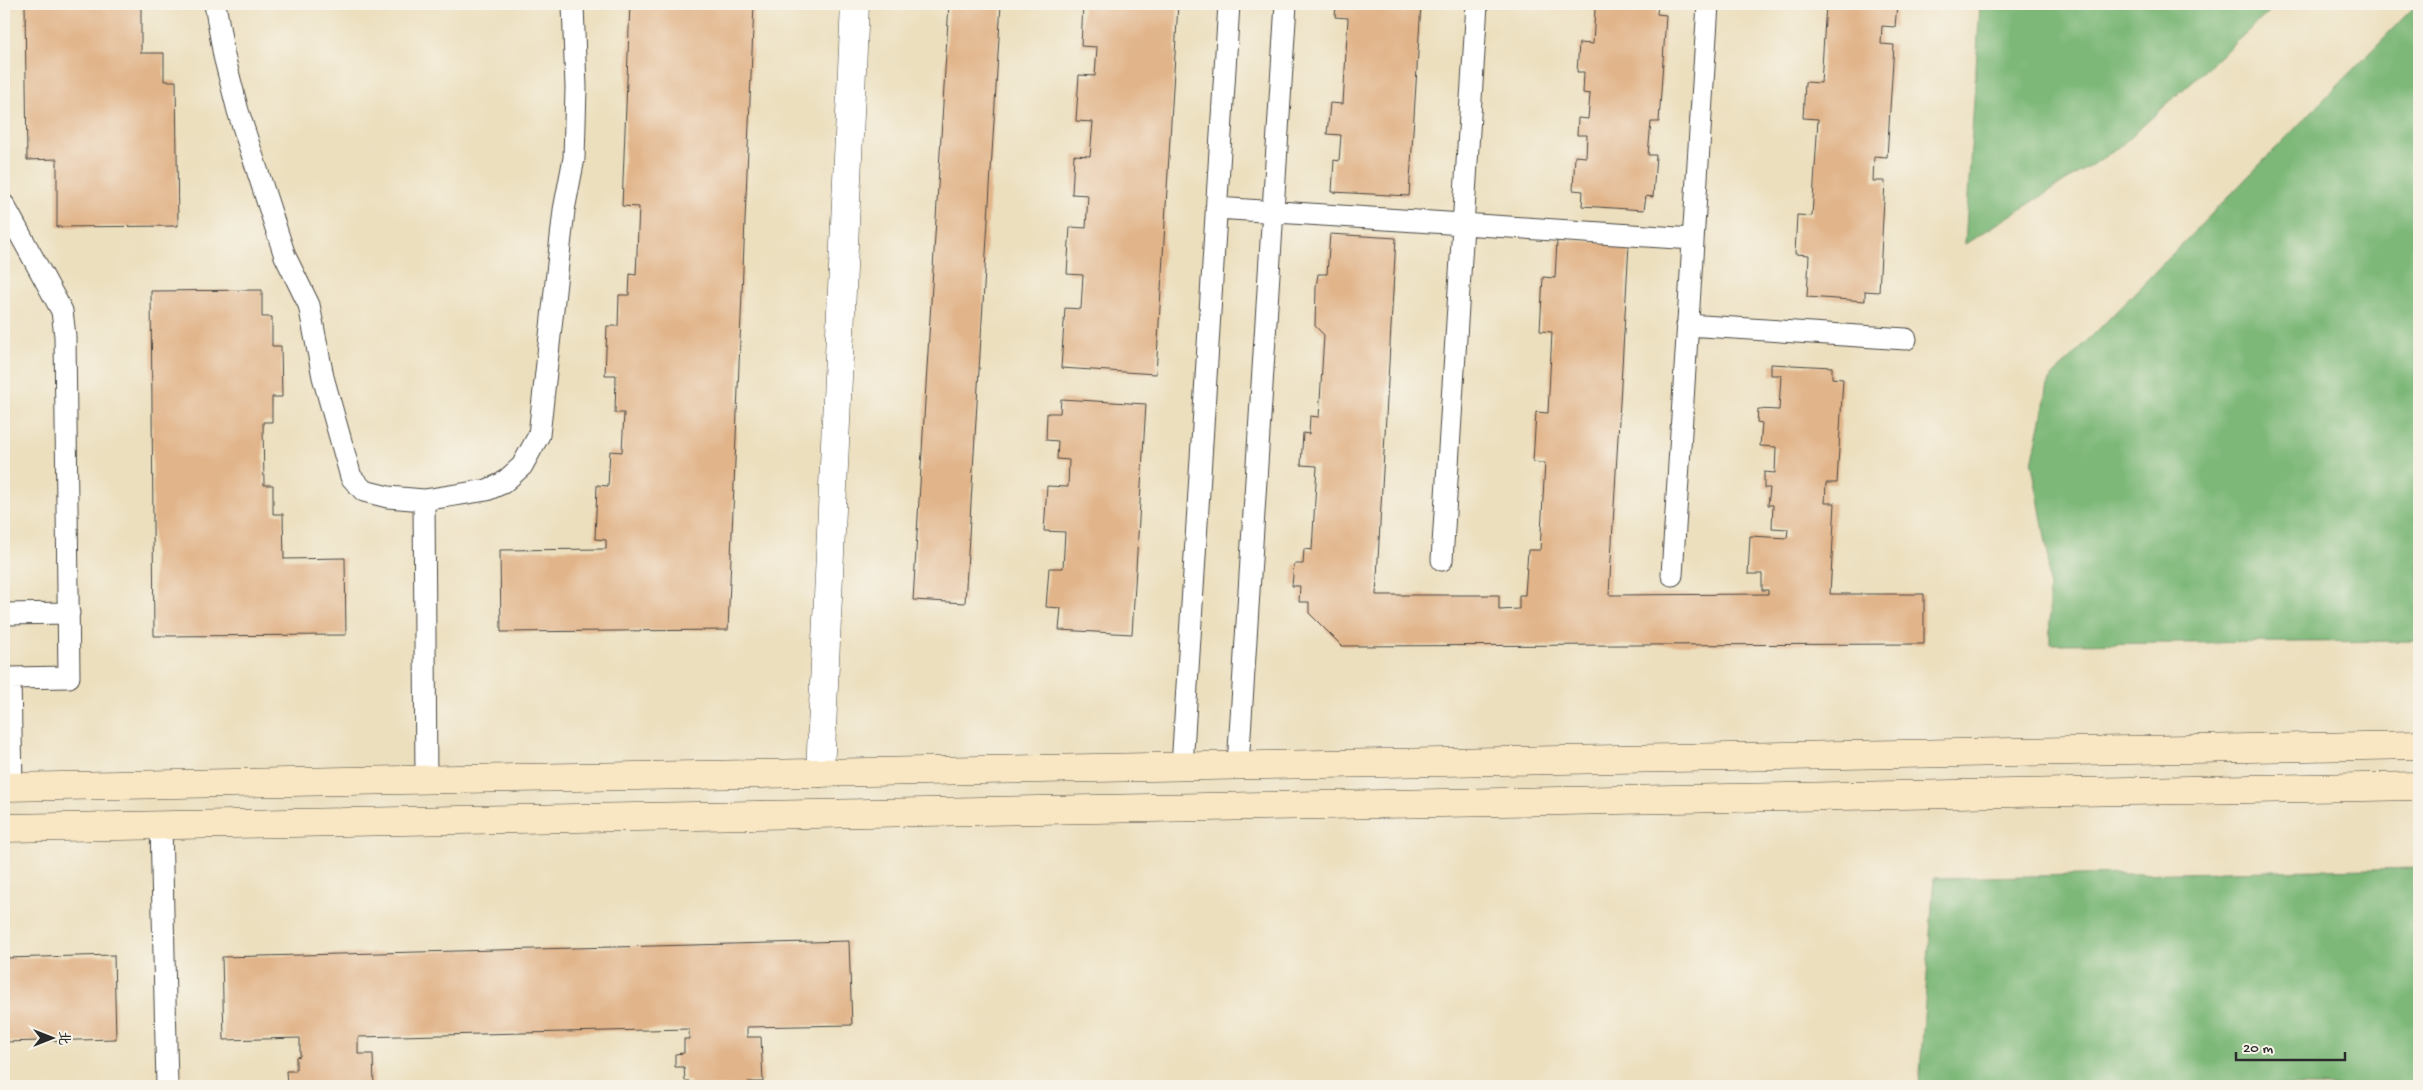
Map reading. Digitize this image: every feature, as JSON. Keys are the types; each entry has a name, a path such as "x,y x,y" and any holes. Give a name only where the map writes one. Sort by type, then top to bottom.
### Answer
{"street":[{"path":"820,773 855,4"},
{"path":"8,787 2419,745"},
{"path":"4,828 2419,786"}],"lane":[{"path":"215,4 224,56 238,112 285,256 309,305 323,377 351,478 364,491 388,497 424,500 487,490 503,483 522,466 539,435 564,210 574,158 576,88 573,4"},
{"path":"1182,767 1229,4"},
{"path":"1238,766 1286,4"},
{"path":"1442,560 1477,4"},
{"path":"1672,575 1708,4"},
{"path":"4,205 62,311 65,336 69,613 69,677 10,678 8,787"},
{"path":"1216,208 1693,239"},
{"path":"1687,325 1906,339"},
{"path":"424,500 426,780"},
{"path":"4,614 69,613"},
{"path":"161,826 167,1086"}],"green space":[{"path":"1980,4 2278,4 2117,149 1965,244"},
{"path":"2419,4 2419,641 2050,644 2048,554 2032,464 2049,380"},
{"path":"2419,868 2419,1086 1919,1086 1934,878"}],"building":[{"path":"25,4 141,4 141,53 164,53 164,81 176,81 178,226 57,227 57,159 27,160"},
{"path":"630,4 754,4 728,630 501,632 500,550 606,549 606,540 595,539 597,485 608,486 610,451 622,452 624,413 615,413 616,375 605,375 607,326 618,326 619,295 629,295 630,274 636,275 639,207 622,206"},
{"path":"949,4 1001,4 965,603 913,600"},
{"path":"1083,4 1178,4 1156,374 1061,368 1065,308 1081,309 1083,275 1067,274 1070,227 1086,228 1088,195 1072,194 1074,155 1090,156 1093,122 1076,121 1079,75 1095,76 1097,47 1081,46"},
{"path":"1336,4 1421,4 1409,196 1332,192 1334,160 1339,161 1341,135 1327,134 1330,103 1343,104 1348,18 1335,17"},
{"path":"1586,4 1658,4 1657,14 1666,15 1659,122 1651,122 1648,155 1656,155 1653,197 1646,196 1644,210 1582,206 1583,191 1573,190 1575,156 1586,157 1587,135 1577,135 1578,118 1588,119 1590,94 1583,93 1584,72 1577,72 1579,43 1593,44 1595,9 1586,8"},
{"path":"1826,4 1897,4 1895,27 1882,26 1881,44 1894,45 1887,157 1874,156 1873,181 1885,181 1879,292 1865,291 1865,301 1807,297 1809,255 1795,254 1797,215 1812,216 1818,119 1803,118 1805,82 1821,83"},
{"path":"1330,234 1396,238 1376,595 1499,595 1499,610 1519,609 1519,595 1525,595 1528,550 1540,550 1545,463 1533,462 1536,412 1548,413 1552,332 1540,331 1543,277 1555,278 1557,240 1629,244 1609,595 1768,594 1768,590 1762,590 1762,574 1748,574 1750,536 1787,538 1788,529 1772,528 1773,505 1768,505 1770,488 1764,488 1764,472 1775,473 1776,447 1760,446 1762,423 1757,422 1758,409 1779,410 1781,375 1771,375 1771,364 1832,367 1832,378 1843,379 1837,483 1826,483 1825,503 1835,503 1830,594 1924,594 1924,644 1342,646 1309,613 1309,602 1299,602 1300,586 1292,586 1294,564 1303,564 1304,549 1312,550 1317,466 1301,465 1303,433 1309,434 1310,416 1319,417 1324,335 1315,326 1316,287 1318,274 1327,274"},
{"path":"262,290 262,317 272,317 272,346 281,346 282,397 272,397 272,422 263,422 264,485 273,485 273,514 283,514 284,559 345,558 346,635 154,636 151,291"},
{"path":"1061,399 1146,404 1132,634 1059,630 1061,608 1046,607 1049,568 1063,568 1065,532 1044,531 1047,486 1068,487 1069,460 1057,459 1058,441 1046,440 1047,413 1060,413"},
{"path":"849,941 852,1025 747,1027 747,1037 761,1037 763,1082 748,1082 748,1086 690,1086 690,1081 685,1081 684,1067 675,1067 675,1054 684,1053 684,1039 689,1039 689,1029 358,1037 358,1054 373,1054 374,1086 287,1085 286,1071 296,1071 296,1057 300,1056 300,1038 224,1040 222,957"},
{"path":"114,955 116,1039 4,1042 4,958"}]}
